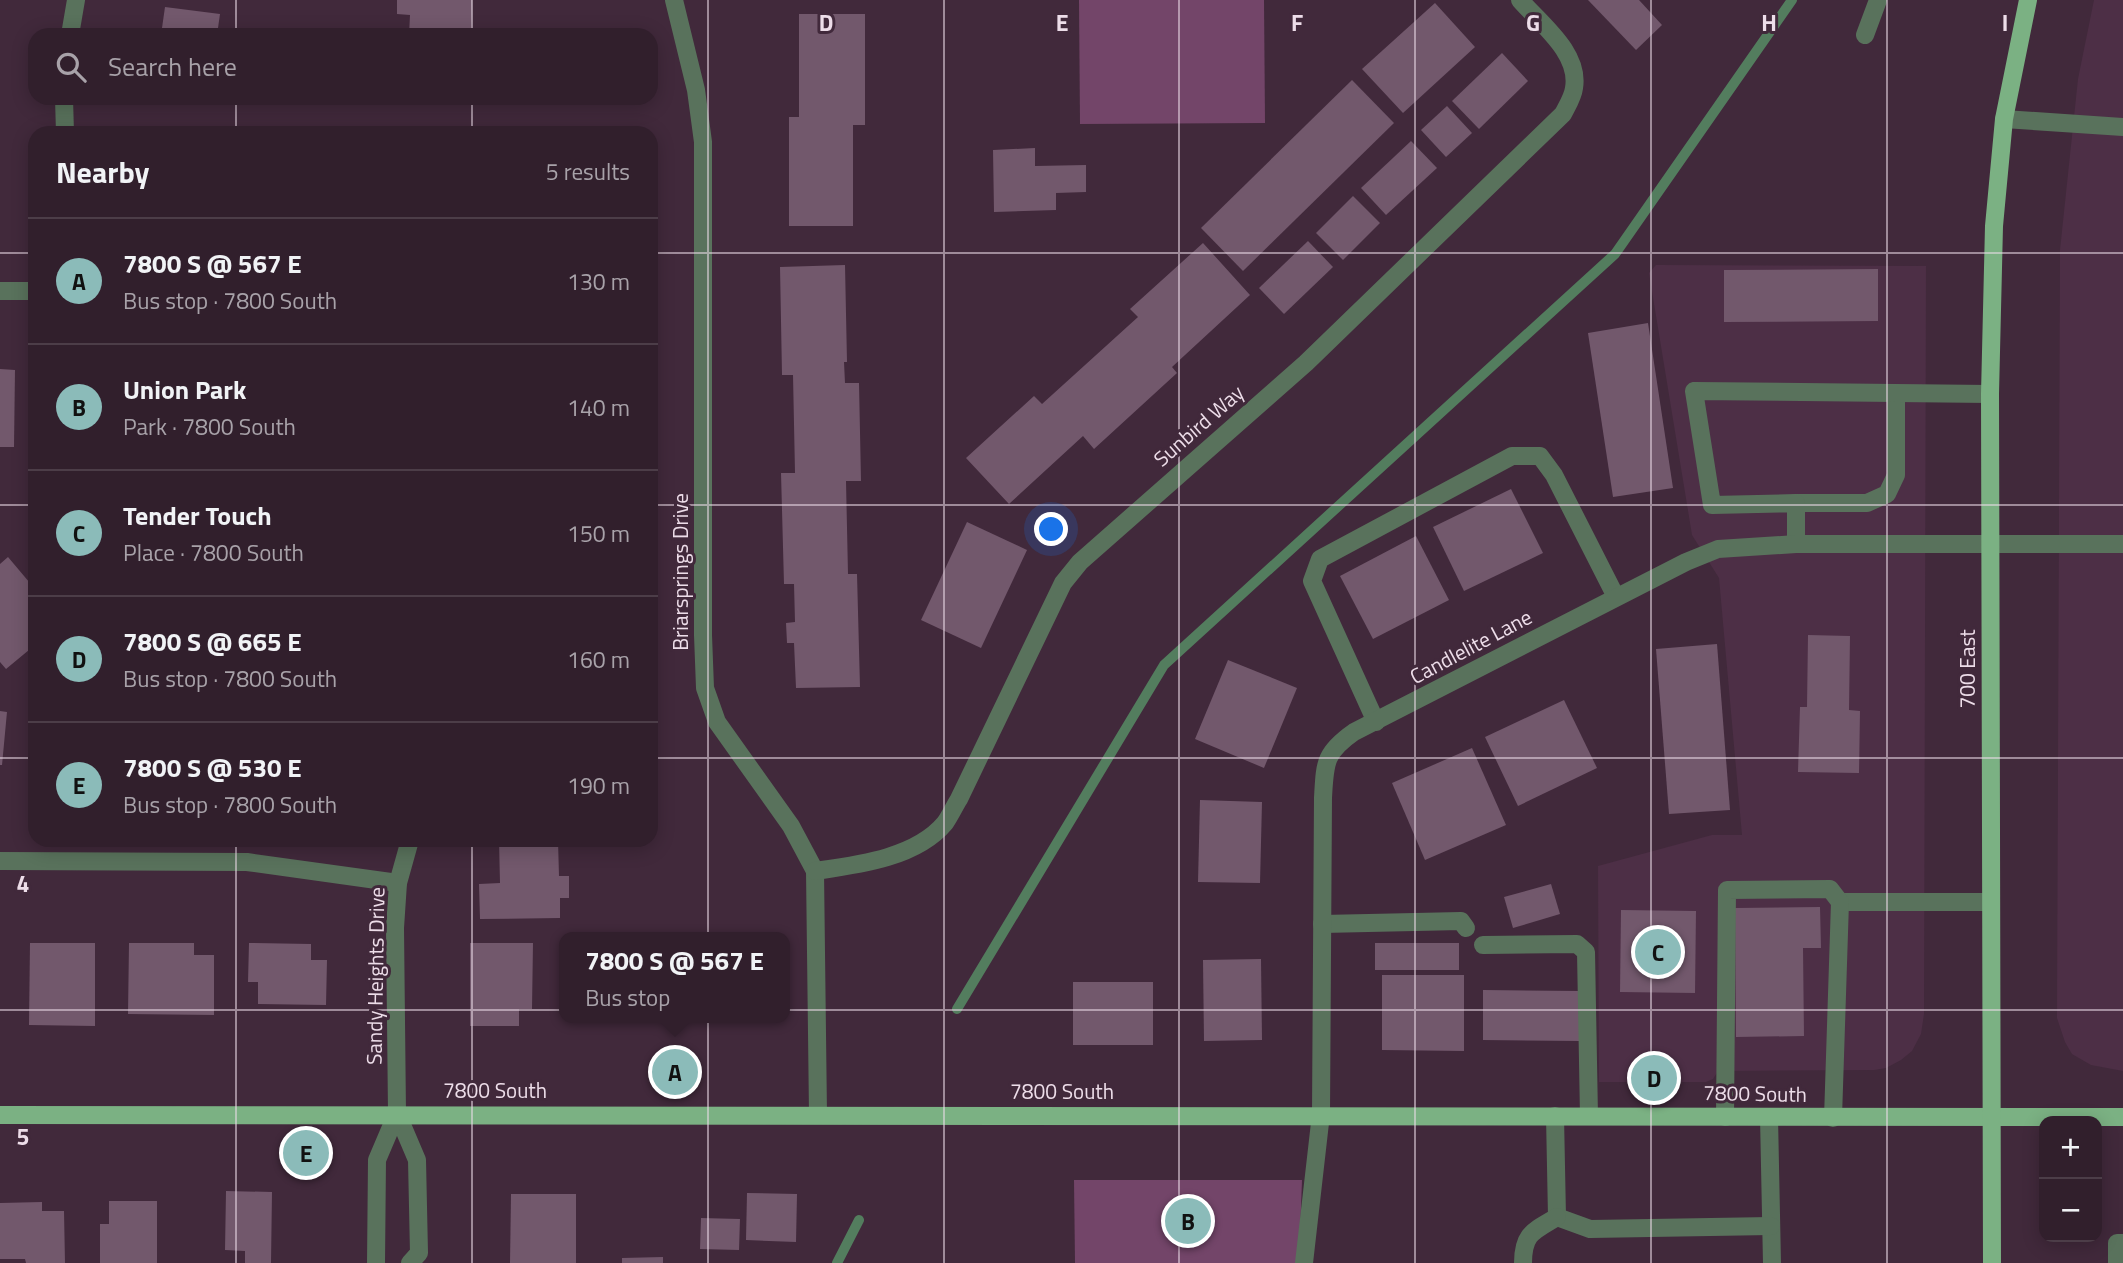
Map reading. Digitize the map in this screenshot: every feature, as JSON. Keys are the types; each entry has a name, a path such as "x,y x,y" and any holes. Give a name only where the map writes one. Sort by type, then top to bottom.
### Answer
{"main road":[{"name":"700 East","path":"1992,1263 1990,394 1994,226 2004,119 2028,0"},
{"name":"7800 South","path":"0,1115 397,1113 2123,1117"}],"street":[{"path":"71,28 76,0"},
{"name":"Briarsprings Drive","path":"674,0 696,90 703,142 705,688 717,722 791,826 815,871 818,1114"},
{"name":"Sunbird Way","path":"815,871 874,862 924,841 945,823 1063,583 1080,562 1306,363 1563,114 1574,89 1574,67 1562,47 1520,0"},
{"path":"1865,35 1878,0"},
{"path":"64,105 65,126"},
{"path":"2004,119 2123,127"},
{"path":"0,291 28,291"},
{"path":"1896,393 1896,475 1887,494 1867,503 1712,505 1693,391 1896,393 1990,394"},
{"path":"1377,722 1312,581 1320,559 1513,456 1540,456 1554,475 1616,597"},
{"path":"1796,503 1796,544"},
{"name":"Candlelite Lane","path":"1304,1263 1321,1114 1325,764 1336,745 1354,732 1616,597 1718,549 1796,544 2123,544"},
{"name":"Sandy Heights Drive","path":"397,1113 395,928 398,883 408,847"},
{"path":"0,861 247,862 398,883"},
{"path":"1725,1117 1727,890 1830,889 1840,902 1833,1118"},
{"path":"1840,902 1991,902"},
{"path":"1322,924 1461,921 1466,928"},
{"path":"1483,945 1577,944 1586,952 1589,1116"},
{"path":"376,1263 377,1160 397,1113"},
{"path":"397,1113 417,1160 419,1253 410,1263"},
{"path":"1555,1116 1557,1217"},
{"path":"1769,1117 1772,1263"},
{"path":"1557,1217 1590,1229 1771,1226"},
{"path":"1523,1263 1523,1252 1530,1233 1557,1217"},
{"path":"2117,1263 2117,1243 2123,1243"}],"shaded area":[{"path":"1079,0 1264,0 1265,123 1080,124"},
{"path":"2094,0 2123,0 2123,1071 2091,1065 2072,1054 2057,1018 2060,250 2078,79"},
{"path":"1656,265 1926,266 1924,1014 1921,1034 1912,1051 1886,1068 1718,1071 1713,1079 1706,1082 1599,1082 1598,866 1712,835 1742,835 1719,578 1692,535 1649,273"},
{"path":"1074,1180 1302,1180 1299,1263 1075,1263"}],"building":[{"path":"397,0 472,0 471,28 409,28 410,15 397,14"},
{"path":"1588,0 1639,0 1662,25 1636,50"},
{"path":"1435,3 1475,47 1403,113 1362,69"},
{"path":"165,7 220,14 218,28 162,28"},
{"path":"799,14 865,14 865,125 853,125 853,226 789,226 789,117 799,117"},
{"path":"1502,53 1528,81 1479,129 1452,101"},
{"path":"1352,80 1394,123 1243,271 1201,228"},
{"path":"1447,106 1472,133 1446,157 1421,130"},
{"path":"1411,141 1437,168 1386,215 1361,188"},
{"path":"1035,148 1035,166 1086,165 1086,192 1056,193 1056,210 994,212 993,150"},
{"path":"1353,196 1380,223 1343,260 1316,233"},
{"path":"1308,241 1333,267 1284,314 1259,288"},
{"path":"1203,243 1250,295 1172,367 1177,373 1094,449 1083,436 1009,504 966,458 1034,396 1042,404 1138,317 1130,309"},
{"path":"845,265 845,383 859,383 861,481 846,481 848,574 857,574 860,687 796,688 794,643 787,643 786,623 795,622 794,584 784,584 781,473 795,473 793,375 782,375 780,267"},
{"path":"1878,269 1878,321 1724,322 1724,270"},
{"path":"1648,323 1673,488 1613,497 1588,333"},
{"path":"0,369 15,370 14,447 0,447"},
{"path":"1511,489 1543,553 1464,591 1433,527"},
{"path":"967,522 1027,550 981,648 921,620"},
{"path":"1416,536 1449,600 1373,639 1340,576"},
{"path":"8,557 28,581 28,651 6,669 0,662 0,564"},
{"path":"1808,635 1850,636 1849,710 1860,711 1859,773 1798,772 1800,707 1807,707"},
{"path":"1717,644 1730,810 1669,814 1656,649"},
{"path":"1228,660 1297,688 1264,768 1195,739"},
{"path":"1564,700 1597,768 1518,806 1485,737"},
{"path":"0,711 7,712 2,765 0,765"},
{"path":"1472,748 1506,825 1425,860 1392,783"},
{"path":"1200,800 1262,802 1260,883 1198,882"},
{"path":"499,847 558,847 559,876 569,876 569,898 560,898 560,918 480,919 479,884 500,883"},
{"path":"1551,884 1560,914 1513,928 1504,897"},
{"path":"1820,907 1821,948 1803,948 1804,1036 1736,1037 1735,908"},
{"path":"1621,910 1696,911 1695,993 1620,992"},
{"path":"30,943 95,943 95,1026 29,1025"},
{"path":"129,943 194,943 194,955 214,955 214,1015 128,1014"},
{"path":"249,943 311,944 311,960 327,960 326,1005 258,1004 258,982 248,982"},
{"path":"470,943 533,943 532,1009 519,1009 519,1026 470,1026"},
{"path":"1375,943 1459,943 1459,970 1375,970"},
{"path":"1261,959 1262,1040 1204,1041 1203,960"},
{"path":"1382,975 1464,975 1464,1051 1382,1050"},
{"path":"1073,982 1153,982 1153,1045 1073,1045"},
{"path":"1483,990 1581,991 1581,1041 1483,1040"},
{"path":"226,1191 272,1192 271,1263 245,1263 245,1251 225,1250"},
{"path":"747,1193 797,1194 796,1242 746,1240"},
{"path":"511,1194 576,1194 576,1263 510,1263"},
{"path":"109,1201 157,1201 157,1263 100,1263 100,1224 109,1224"},
{"path":"42,1202 42,1211 64,1211 65,1263 26,1263 25,1259 0,1259 0,1203"},
{"path":"701,1218 740,1219 739,1250 700,1249"},
{"path":"663,1257 663,1263 622,1263 622,1258"}],"waterway":[{"path":"957,1009 1164,665 1615,254 1792,0"},
{"path":"837,1263 859,1220"}],"place":[{"name":"Tender Touch","path":"1658,952"},
{"name":"7800 S @ 567 E","path":"675,1072"},
{"name":"7800 S @ 665 E","path":"1654,1078"},
{"name":"7800 S @ 530 E","path":"306,1153"},
{"name":"Union Park","path":"1188,1221"}]}
